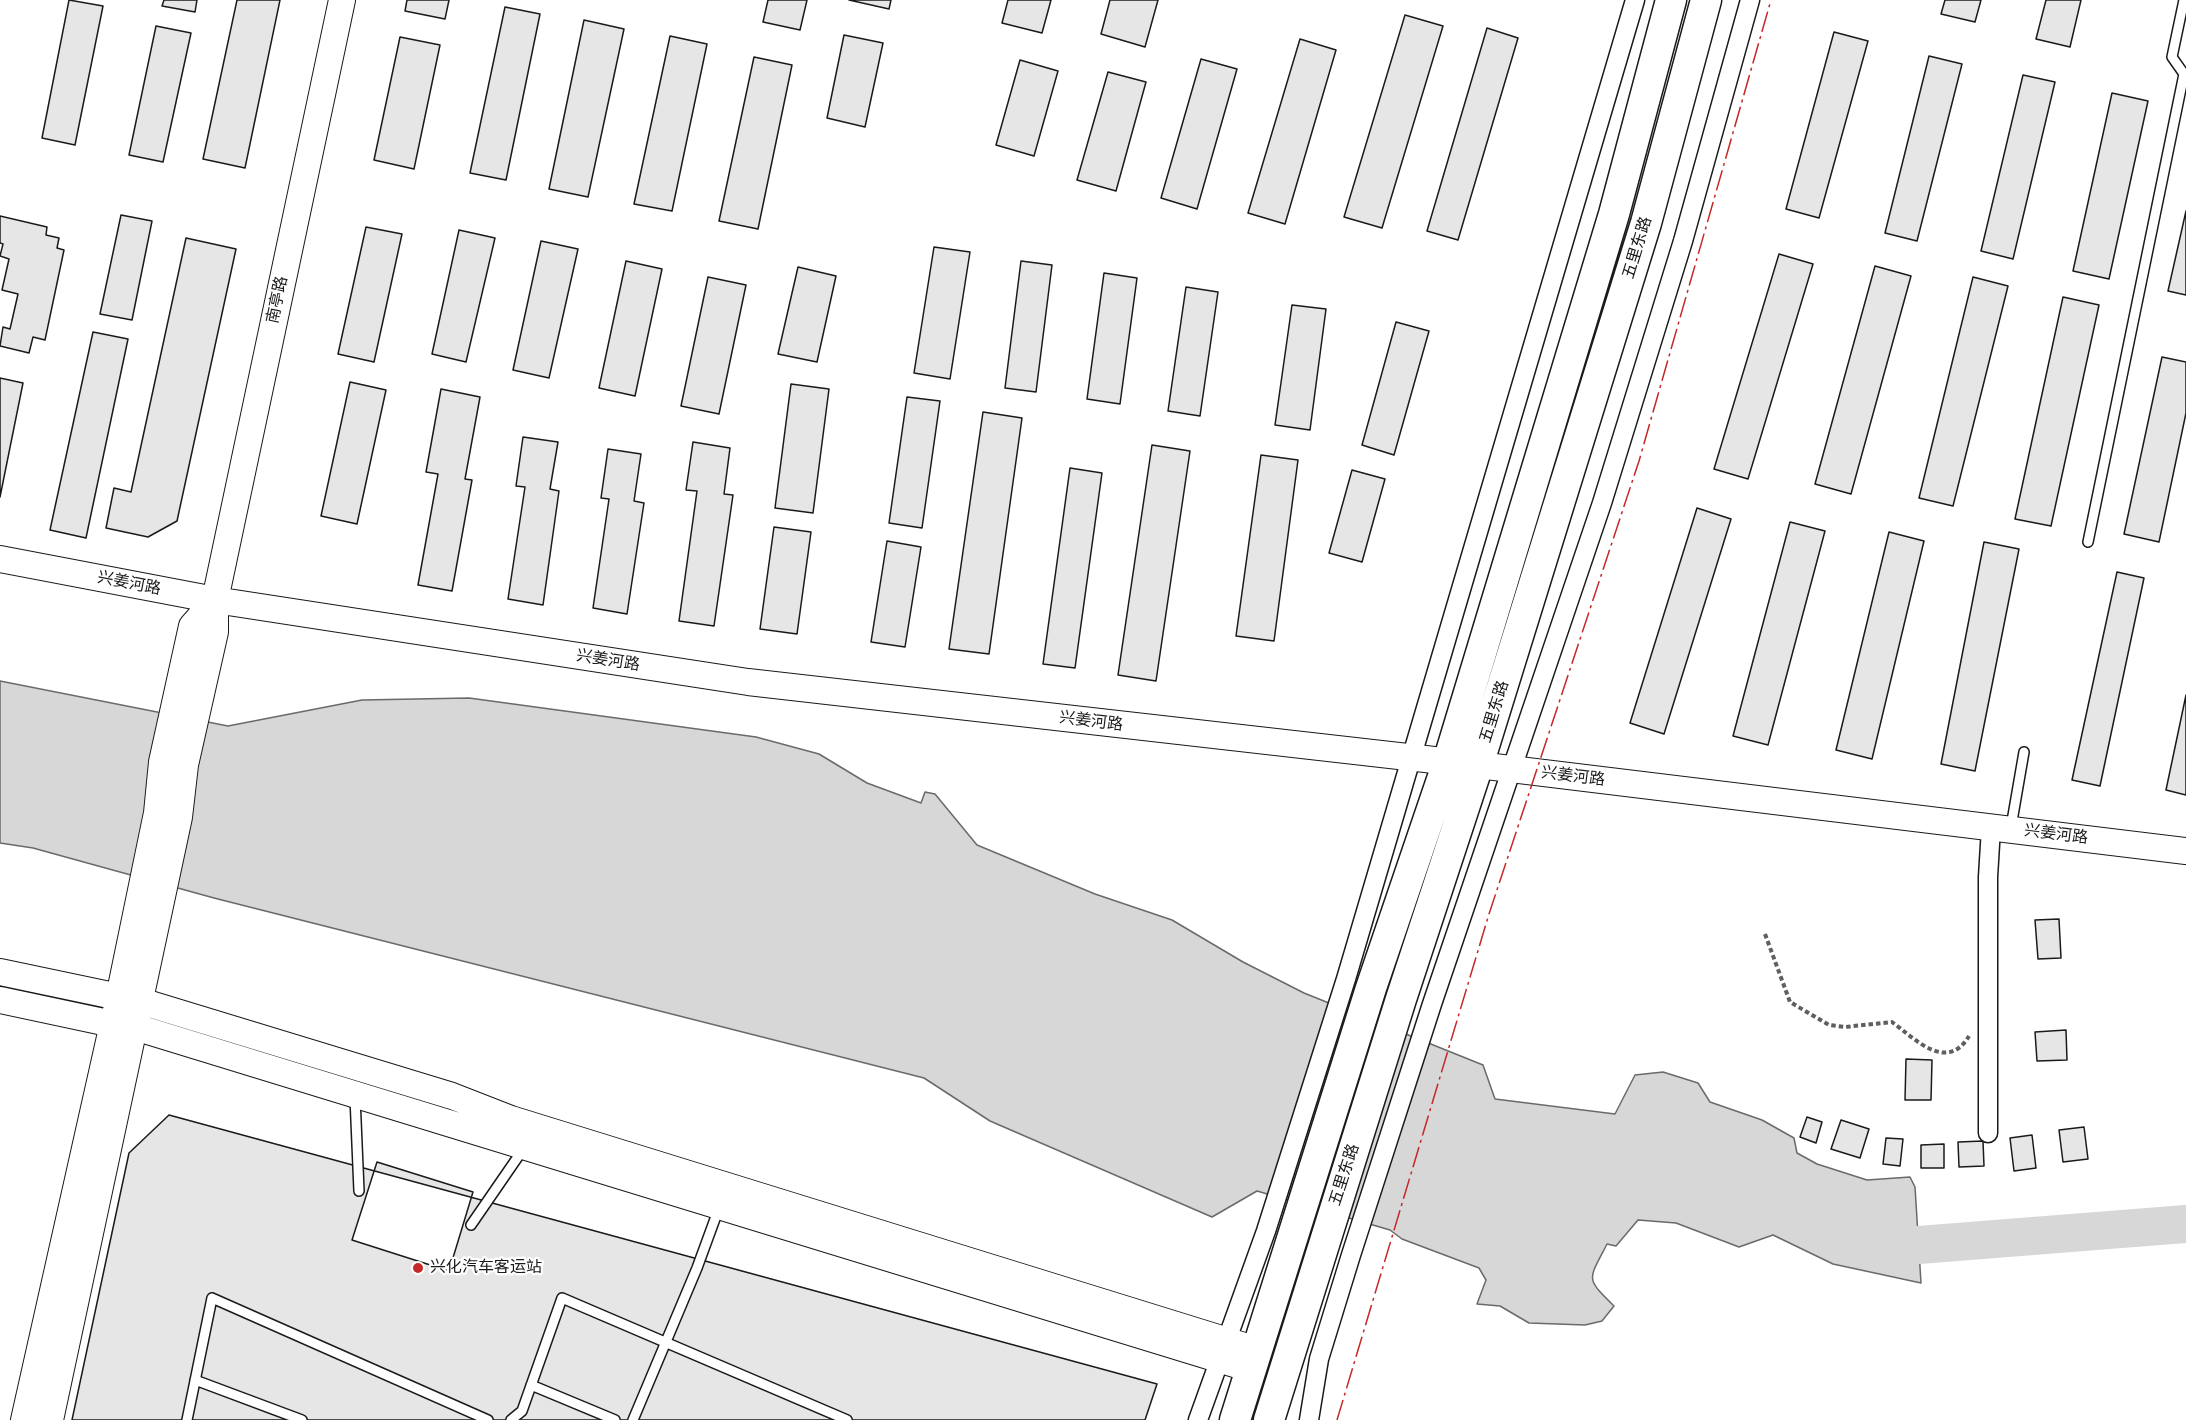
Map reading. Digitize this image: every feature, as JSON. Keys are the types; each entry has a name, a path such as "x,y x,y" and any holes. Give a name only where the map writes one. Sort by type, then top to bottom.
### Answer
{"main road":[{"name":"五里东路","path":"1235,1420 1254,1360 1278,1234 1358,984 1448,762 1614,214 1671,0"},
{"name":"五里东路","path":"1269,1420 1322,1246 1478,765 1646,223 1706,0"}],"street":[{"name":"南亭路","path":"215,600 342,0"},
{"path":"1358,984 1412,758 1635,0"},
{"path":"1309,1420 1318,1359 1432,1004 1606,491 1683,241 1750,0"},
{"name":"兴姜河路","path":"0,559 215,600 748,682 1478,765 2186,851"},
{"path":"24,1420 130,999 153,888 162,762 188,698 192,626 215,600"},
{"path":"1988,1133 1988,877 2001,829"},
{"path":"0,972 130,999 452,1095 723,1197"},
{"path":"0,1000 124,1026 525,1147 723,1197 1254,1360"},
{"path":"50,1420 124,1026"},
{"path":"1198,1420 1223,1350 1278,1234"}],"lane":[{"path":"2088,542 2185,73 2172,57 2184,0"},
{"path":"2001,829 2024,752"},
{"path":"355,1095 359,1191"},
{"path":"471,1225 525,1147"},
{"path":"633,1420 723,1197"},
{"path":"187,1420 212,1298 488,1420"},
{"path":"511,1420 522,1411 562,1298 847,1420"},
{"path":"195,1380 302,1420"},
{"path":"531,1384 615,1420"}],"path":[{"path":"1765,934 1790,1002 1816,1020 1845,1027 1892,1022 1922,1046 1938,1052 1953,1051 1963,1045 1970,1028"}],"shaded area":[{"path":"0,681 228,726 362,700 469,698 756,737 819,754 867,783 921,803 925,792 935,794 977,845 1095,894 1172,920 1243,962 1304,993 1483,1065 1495,1099 1615,1114 1635,1075 1663,1072 1698,1083 1710,1102 1762,1120 1794,1138 1797,1153 1817,1164 1867,1180 1910,1177 1915,1187 1921,1283 1833,1264 1773,1235 1739,1247 1676,1223 1638,1220 1616,1246 1607,1244 1593,1272 1594,1283 1614,1306 1602,1321 1585,1325 1529,1323 1500,1306 1477,1304 1486,1280 1479,1268 1402,1239 1390,1230 1257,1191 1212,1217 990,1121 924,1078 214,898 33,848 0,843"}],"building":[{"path":"69,0 103,6 75,145 42,138"},
{"path":"164,0 197,0 195,12 162,6"},
{"path":"237,0 280,0 245,168 203,159"},
{"path":"407,0 449,0 445,19 405,11"},
{"path":"768,0 807,0 800,30 763,22"},
{"path":"849,0 891,0 889,9"},
{"path":"1008,0 1051,0 1042,33 1002,23"},
{"path":"1110,0 1158,0 1145,47 1101,34"},
{"path":"1945,0 1981,0 1975,22 1941,14"},
{"path":"2046,0 2081,0 2070,47 2036,39"},
{"path":"505,7 540,14 506,180 470,173"},
{"path":"1405,15 1443,26 1382,228 1344,217"},
{"path":"584,20 624,29 588,197 549,189"},
{"path":"156,26 191,33 163,162 129,155"},
{"path":"1487,28 1518,38 1458,240 1427,231"},
{"path":"1834,32 1868,41 1819,218 1786,209"},
{"path":"844,35 883,43 865,127 827,118"},
{"path":"670,36 707,44 672,211 634,204"},
{"path":"400,37 440,45 414,169 374,160"},
{"path":"1300,39 1336,50 1285,224 1248,213"},
{"path":"1929,56 1962,64 1917,241 1885,233"},
{"path":"754,57 792,65 758,229 719,221"},
{"path":"1201,59 1237,69 1197,209 1161,198"},
{"path":"1020,60 1058,71 1034,156 996,145"},
{"path":"1108,72 1146,82 1116,191 1077,180"},
{"path":"2023,75 2055,82 2013,259 1981,251"},
{"path":"2112,93 2148,101 2109,279 2073,271"},
{"path":"2186,211 2186,295 2168,291"},
{"path":"121,215 152,221 132,320 100,314"},
{"path":"0,216 47,227 46,235 59,238 57,248 64,250 45,340 33,337 29,353 0,346 3,327 10,329 18,294 2,290 9,259 0,256 3,244 0,243"},
{"path":"366,227 402,234 374,362 338,354"},
{"path":"459,230 495,238 466,362 432,354"},
{"path":"186,238 236,249 177,521 148,537 106,528 114,488 131,492"},
{"path":"541,241 578,249 549,378 513,370"},
{"path":"934,247 970,252 950,379 914,373"},
{"path":"1779,254 1813,264 1748,479 1714,469"},
{"path":"626,261 662,269 635,396 599,388"},
{"path":"1021,261 1052,265 1036,392 1005,388"},
{"path":"1875,266 1911,276 1851,494 1815,484"},
{"path":"798,267 836,276 817,362 778,354"},
{"path":"1104,273 1137,278 1120,404 1087,399"},
{"path":"708,277 746,285 719,414 681,406"},
{"path":"1973,277 2008,286 1953,506 1919,498"},
{"path":"1186,287 1218,292 1200,416 1168,411"},
{"path":"2063,297 2099,305 2051,526 2015,519"},
{"path":"1292,305 1326,309 1310,430 1275,425"},
{"path":"1396,322 1429,331 1394,455 1362,445"},
{"path":"93,332 128,339 86,538 50,530"},
{"path":"2162,357 2186,362 2186,413 2159,542 2124,534"},
{"path":"0,378 23,383 0,497"},
{"path":"350,382 386,390 357,524 321,516"},
{"path":"791,384 829,389 813,513 775,508"},
{"path":"441,389 480,397 465,479 472,480 452,591 418,585 438,474 426,472"},
{"path":"907,397 940,401 922,528 889,523"},
{"path":"983,412 1022,418 989,654 949,649"},
{"path":"523,437 558,442 550,489 559,491 543,605 508,599 525,487 516,486"},
{"path":"693,442 730,448 724,494 733,495 714,626 679,621 697,491 686,490"},
{"path":"1152,445 1190,451 1156,681 1118,675"},
{"path":"608,449 641,454 634,501 644,503 627,614 593,608 609,499 601,498"},
{"path":"1261,455 1298,460 1274,641 1236,636"},
{"path":"1070,468 1102,473 1075,668 1043,664"},
{"path":"1352,470 1385,479 1362,562 1329,553"},
{"path":"1697,508 1731,519 1664,734 1630,723"},
{"path":"1790,522 1825,531 1768,745 1733,736"},
{"path":"774,527 811,532 797,634 760,629"},
{"path":"1889,532 1924,541 1872,759 1836,750"},
{"path":"887,541 921,547 905,647 871,642"},
{"path":"1984,542 2019,549 1975,771 1941,764"},
{"path":"2117,572 2144,578 2100,786 2072,780"},
{"path":"2186,695 2186,795 2166,790"},
{"path":"2059,919 2061,958 2038,959 2035,920"},
{"path":"2066,1030 2067,1060 2037,1061 2035,1032"},
{"path":"1906,1059 1932,1060 1931,1100 1905,1100"},
{"name":"兴化汽车客运站","path":"169,1115 1157,1384 1145,1420 72,1420 129,1153"},
{"path":"1807,1117 1822,1122 1816,1143 1800,1137"},
{"path":"1841,1120 1869,1129 1860,1158 1831,1149"},
{"path":"2084,1127 2088,1159 2063,1162 2059,1130"},
{"path":"2032,1135 2036,1168 2014,1171 2010,1138"},
{"path":"1886,1138 1903,1139 1900,1166 1883,1164"},
{"path":"1983,1141 1984,1166 1959,1167 1958,1142"},
{"path":"1944,1144 1944,1168 1921,1168 1921,1145"},
{"path":"377,1162 473,1192 449,1271 352,1240"}],"waterway":[{"path":"1868,1249 2186,1224"}],"power":[{"path":"1337,1420 1489,914 1639,461 1771,0"}],"place":[{"name":"兴化汽车客运站","path":"418,1268"}]}
